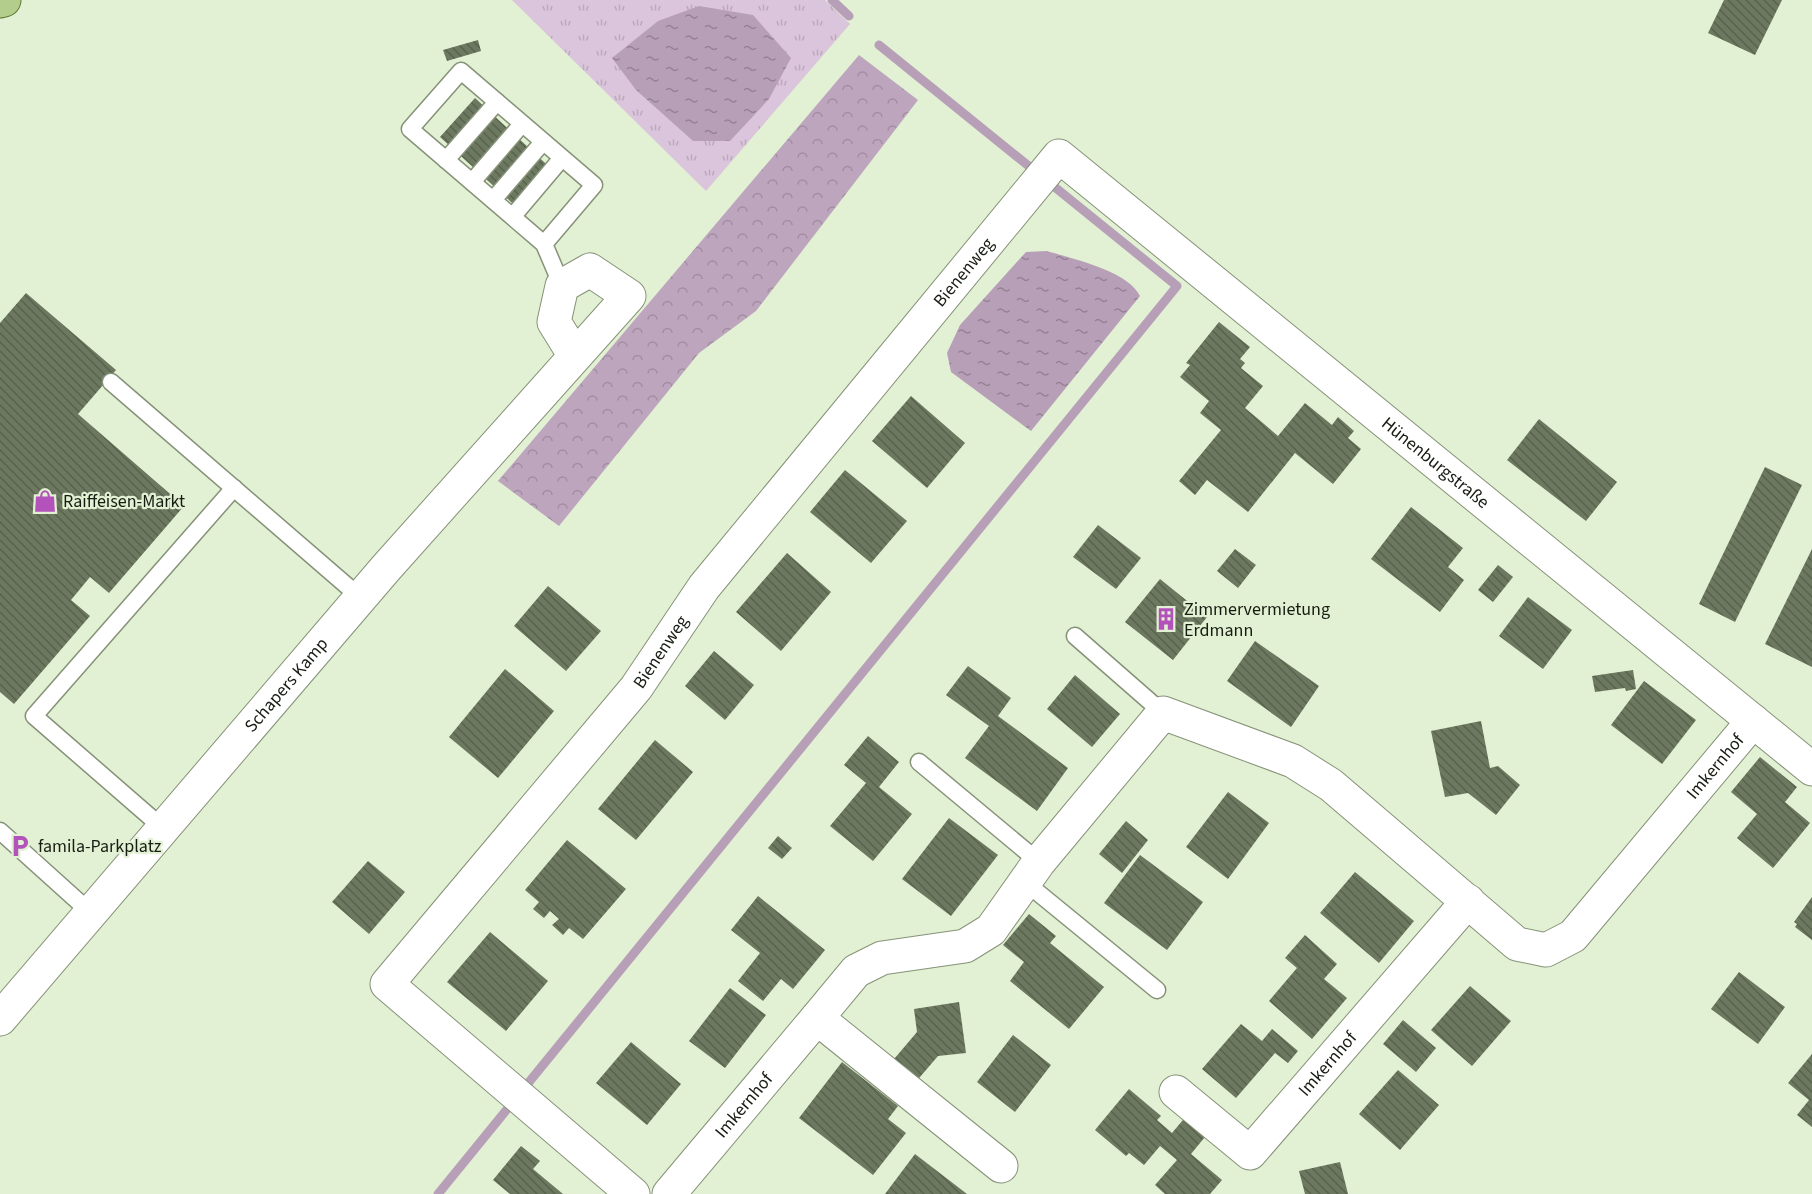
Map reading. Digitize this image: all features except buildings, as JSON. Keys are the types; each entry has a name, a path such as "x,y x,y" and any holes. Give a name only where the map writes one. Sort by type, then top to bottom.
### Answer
{"street":[{"name":"Hünenburgstraße","path":"1047,172 1812,769"},
{"name":"Bienenweg","path":"633,1194 387,984 636,688 704,588 1047,172"},
{"name":"Schapers Kamp","path":"0,1019 361,598 629,296 591,270 562,286"},
{"path":"562,286 554,322 575,356"},
{"name":"Imkernhof","path":"669,1194 856,971 882,958 965,946 991,930 1032,872 1163,713 1293,761 1331,784 1517,944 1546,950 1573,936 1753,721"},
{"name":"Imkernhof","path":"1176,1092 1250,1153 1467,901"},
{"path":"817,1018 1001,1166"}],"lane":[{"path":"544,244 594,185 461,71 410,129 544,244 562,286"},
{"path":"446,160 497,102"},
{"path":"472,182 522,124"},
{"path":"493,200 543,142"},
{"path":"513,216 562,158"},
{"path":"111,382 361,598"},
{"path":"164,829 34,716 234,488"},
{"name":"Imkernhof","path":"1075,636 1163,713"},
{"path":"919,762 1157,990"},
{"path":"0,831 91,913"}],"green space":[{"path":"512,0 825,0 850,24 706,191"},
{"path":"859,55 918,100 756,311 699,353 559,526 498,481"}],"water":[{"path":"699,6 753,15 791,58 769,99 730,141 693,141 636,90 612,58 658,21"},
{"path":"1047,251 1112,273 1134,287 1140,296 1031,431 951,372 947,353 960,325 1026,252"}],"waterway":[{"path":"832,0 849,16"},
{"path":"438,1194 1177,286 879,45"}],"place":[{"name":"Raiffeisen-Markt","path":"45,501"},
{"name":"Zimmervermietung Erdmann","path":"1166,619"},
{"name":"famila-Parkplatz","path":"20,846"}]}
